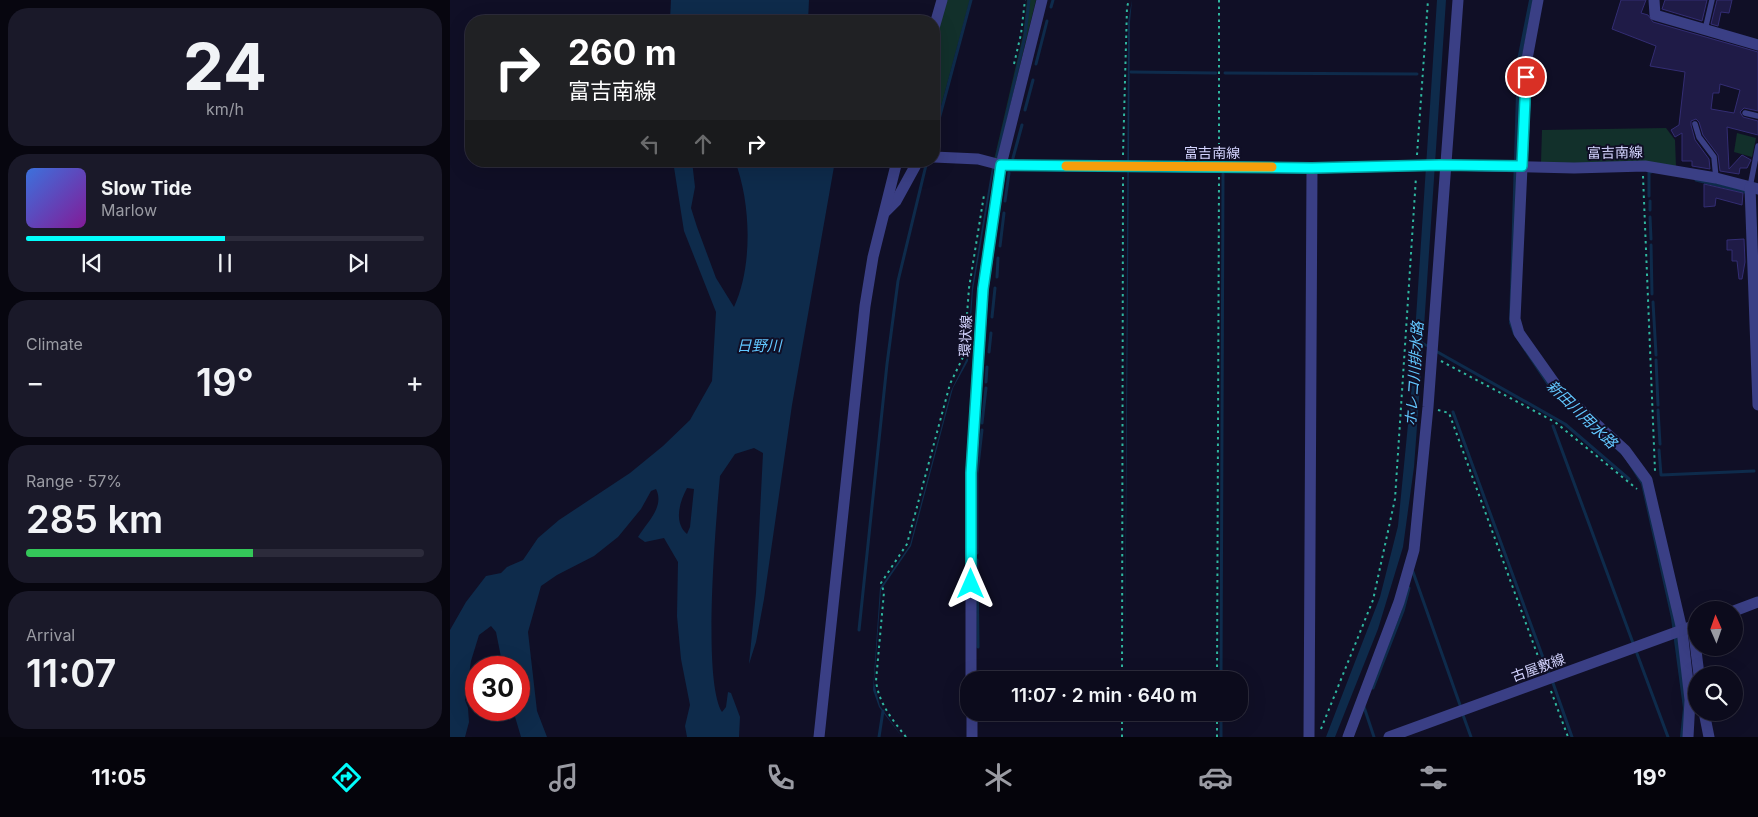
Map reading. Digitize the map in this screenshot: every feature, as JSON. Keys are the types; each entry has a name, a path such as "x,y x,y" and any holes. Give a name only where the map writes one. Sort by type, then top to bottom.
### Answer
{"street":[{"path":"938,15 942,0"},
{"name":"環状線","path":"971,671 971,473 983,289 1001,165 1042,0"},
{"path":"1348,737 1398,602 1414,550 1432,357 1443,165 1458,0"},
{"path":"1538,0 1526,59 1515,319 1519,333 1560,391 1638,464 1647,480 1688,620"},
{"path":"1654,0 1655,15 1758,45"},
{"name":"富吉南線","path":"940,157 978,160 1001,165 1312,168 1443,165 1642,166 1716,178 1754,188"},
{"path":"819,737 865,306 873,257 896,167"},
{"path":"884,213 896,201 915,167"},
{"path":"1309,737 1308,531 1312,168"},
{"path":"1754,188 1758,405"},
{"path":"1743,608 1758,602"},
{"name":"古屋敷線","path":"1389,737 1688,628"},
{"path":"1688,737 1690,656"},
{"path":"972,721 972,737"},
{"path":"1705,721 1708,737"}],"lane":[{"path":"1705,30 1712,0"},
{"path":"1745,113 1758,116"},
{"path":"1695,124 1700,137 1714,157 1716,178"},
{"path":"1754,188 1758,146"}],"path":[{"path":"1012,72 1021,34 1025,0"},
{"path":"1122,671 1123,166 1126,15 1129,0"},
{"path":"1217,671 1219,0"},
{"path":"1318,737 1373,600 1395,499 1419,166 1428,0"},
{"path":"1642,166 1655,472 1647,480"},
{"path":"906,737 882,706 877,691 876,680 884,592 881,583 907,544 950,384 964,355 968,288 985,190"},
{"path":"1432,357 1554,422 1635,488 1651,495"},
{"path":"1428,407 1449,413 1568,737"},
{"path":"1122,721 1122,737"},
{"path":"1217,721 1217,737"}],"green space":[{"path":"946,0 970,0 940,110 940,22"},
{"path":"1027,0 1036,0 997,158 994,160 1023,35"},
{"path":"1666,128 1675,140 1676,167 1541,163 1542,130"},
{"path":"1737,133 1756,138 1752,157 1734,152"}],"water":[{"path":"671,0 809,0 808,15 670,15"},
{"path":"1132,0 1130,22 1125,671 1128,22"},
{"name":"ホレコ川排水路","path":"1437,0 1446,0 1423,342 1437,350 1437,353 1423,345 1414,467 1403,547 1378,629 1335,737 1326,737 1380,597 1398,526 1411,394"},
{"name":"新田川用水路","path":"1529,0 1533,0 1521,62 1512,318 1550,383 1627,454 1643,477 1677,626 1686,692 1685,737 1680,737 1683,708 1671,618 1641,484 1624,457 1551,391 1513,334 1509,323 1517,60"},
{"name":"日野川","path":"674,167 693,167 695,187 691,208 716,278 734,307 744,273 748,234 744,196 737,167 834,167 792,405 764,599 756,642 749,664 756,593 763,453 754,448 735,454 720,476 712,599 713,668 716,695 722,712 726,707 728,692 731,693 740,717 739,737 687,737 685,726 690,705 681,659 677,616 678,562 664,538 645,542 638,537 657,508 658,496 656,489 651,491 641,509 618,537 594,556 557,575 541,586 528,632 537,711 547,737 521,737 516,721 530,721 530,656 501,656 496,632 491,626 479,635 473,656 465,656 465,721 469,722 465,737 450,737 450,630 466,602 486,576 501,573 507,567 523,560 538,538 559,520 630,473 663,446 690,420 712,381 716,312 684,231","holes":["687,488 694,489 690,527 687,534 680,524 679,518 680,505"]},
{"path":"992,167 994,168 973,290 968,361 953,388 911,546 881,590 874,683 880,706 902,737 879,707 873,690 880,588 910,545 951,391 967,358 972,287"}],"building":[{"path":"1621,0 1646,0 1641,13 1648,15 1653,22 1758,52 1758,111 1744,108 1740,112 1743,117 1758,121 1758,135 1727,127 1729,169 1742,155 1751,160 1747,168 1740,168 1739,174 1720,171 1718,155 1703,135 1699,122 1696,119 1691,121 1695,140 1709,159 1710,169 1692,166 1692,161 1682,161 1682,133 1675,137 1671,130 1679,125 1685,72 1650,66 1656,46 1612,29","holes":["1720,84 1740,90 1734,113 1711,109 1713,93 1719,93"]},
{"path":"1665,0 1707,0 1702,21 1662,9"},
{"path":"1717,0 1732,0 1729,13 1721,12 1718,26 1711,24"},
{"path":"1704,184 1743,193 1742,205 1716,198 1715,206 1704,207"},
{"path":"1744,239 1745,262 1742,279 1739,279 1737,261 1732,261 1732,250 1727,250 1727,240"}],"waterway":[{"path":"940,116 971,0"},
{"path":"997,156 1025,36 1029,0"},
{"path":"1051,7 1053,0"},
{"path":"1036,64 1047,21"},
{"path":"1131,72 1216,73"},
{"path":"1225,73 1417,74"},
{"path":"1025,110 1033,80"},
{"path":"1013,158 1022,125"},
{"path":"859,630 887,364 898,281 926,167"},
{"path":"1649,196 1649,172 1651,172"},
{"path":"1005,201 1009,173"},
{"path":"1221,671 1223,174"},
{"path":"1696,180 1745,192"},
{"path":"1650,201 1650,210"},
{"path":"1000,246 1004,213"},
{"path":"1650,217 1651,239"},
{"path":"1651,245 1652,294"},
{"path":"997,277 998,258"},
{"path":"992,317 995,288"},
{"path":"1653,302 1656,355"},
{"path":"989,352 991,333"},
{"name":"新田川用水路","path":"1434,350 1565,424 1629,479"},
{"path":"1656,360 1658,405"},
{"path":"986,382 987,367"},
{"path":"982,423 986,388"},
{"path":"1658,410 1660,444"},
{"path":"1453,412 1549,674"},
{"path":"1553,426 1633,643"},
{"path":"977,553 977,474 982,430"},
{"path":"1659,450 1661,475 1754,471"},
{"path":"977,560 978,647"},
{"path":"1413,572 1460,705"},
{"path":"1373,688 1403,611 1409,588"},
{"path":"1636,651 1668,737"},
{"path":"1553,683 1572,737"},
{"path":"1364,707 1374,737"},
{"path":"879,737 883,711"},
{"path":"1463,715 1471,737"},
{"path":"1221,721 1221,737"}],"slow traffic":[{"path":"1066,166 1272,167"}],"route":[{"path":"971,584 971,473 983,289 1001,165 1312,168 1440,165 1522,166 1526,77"}]}
